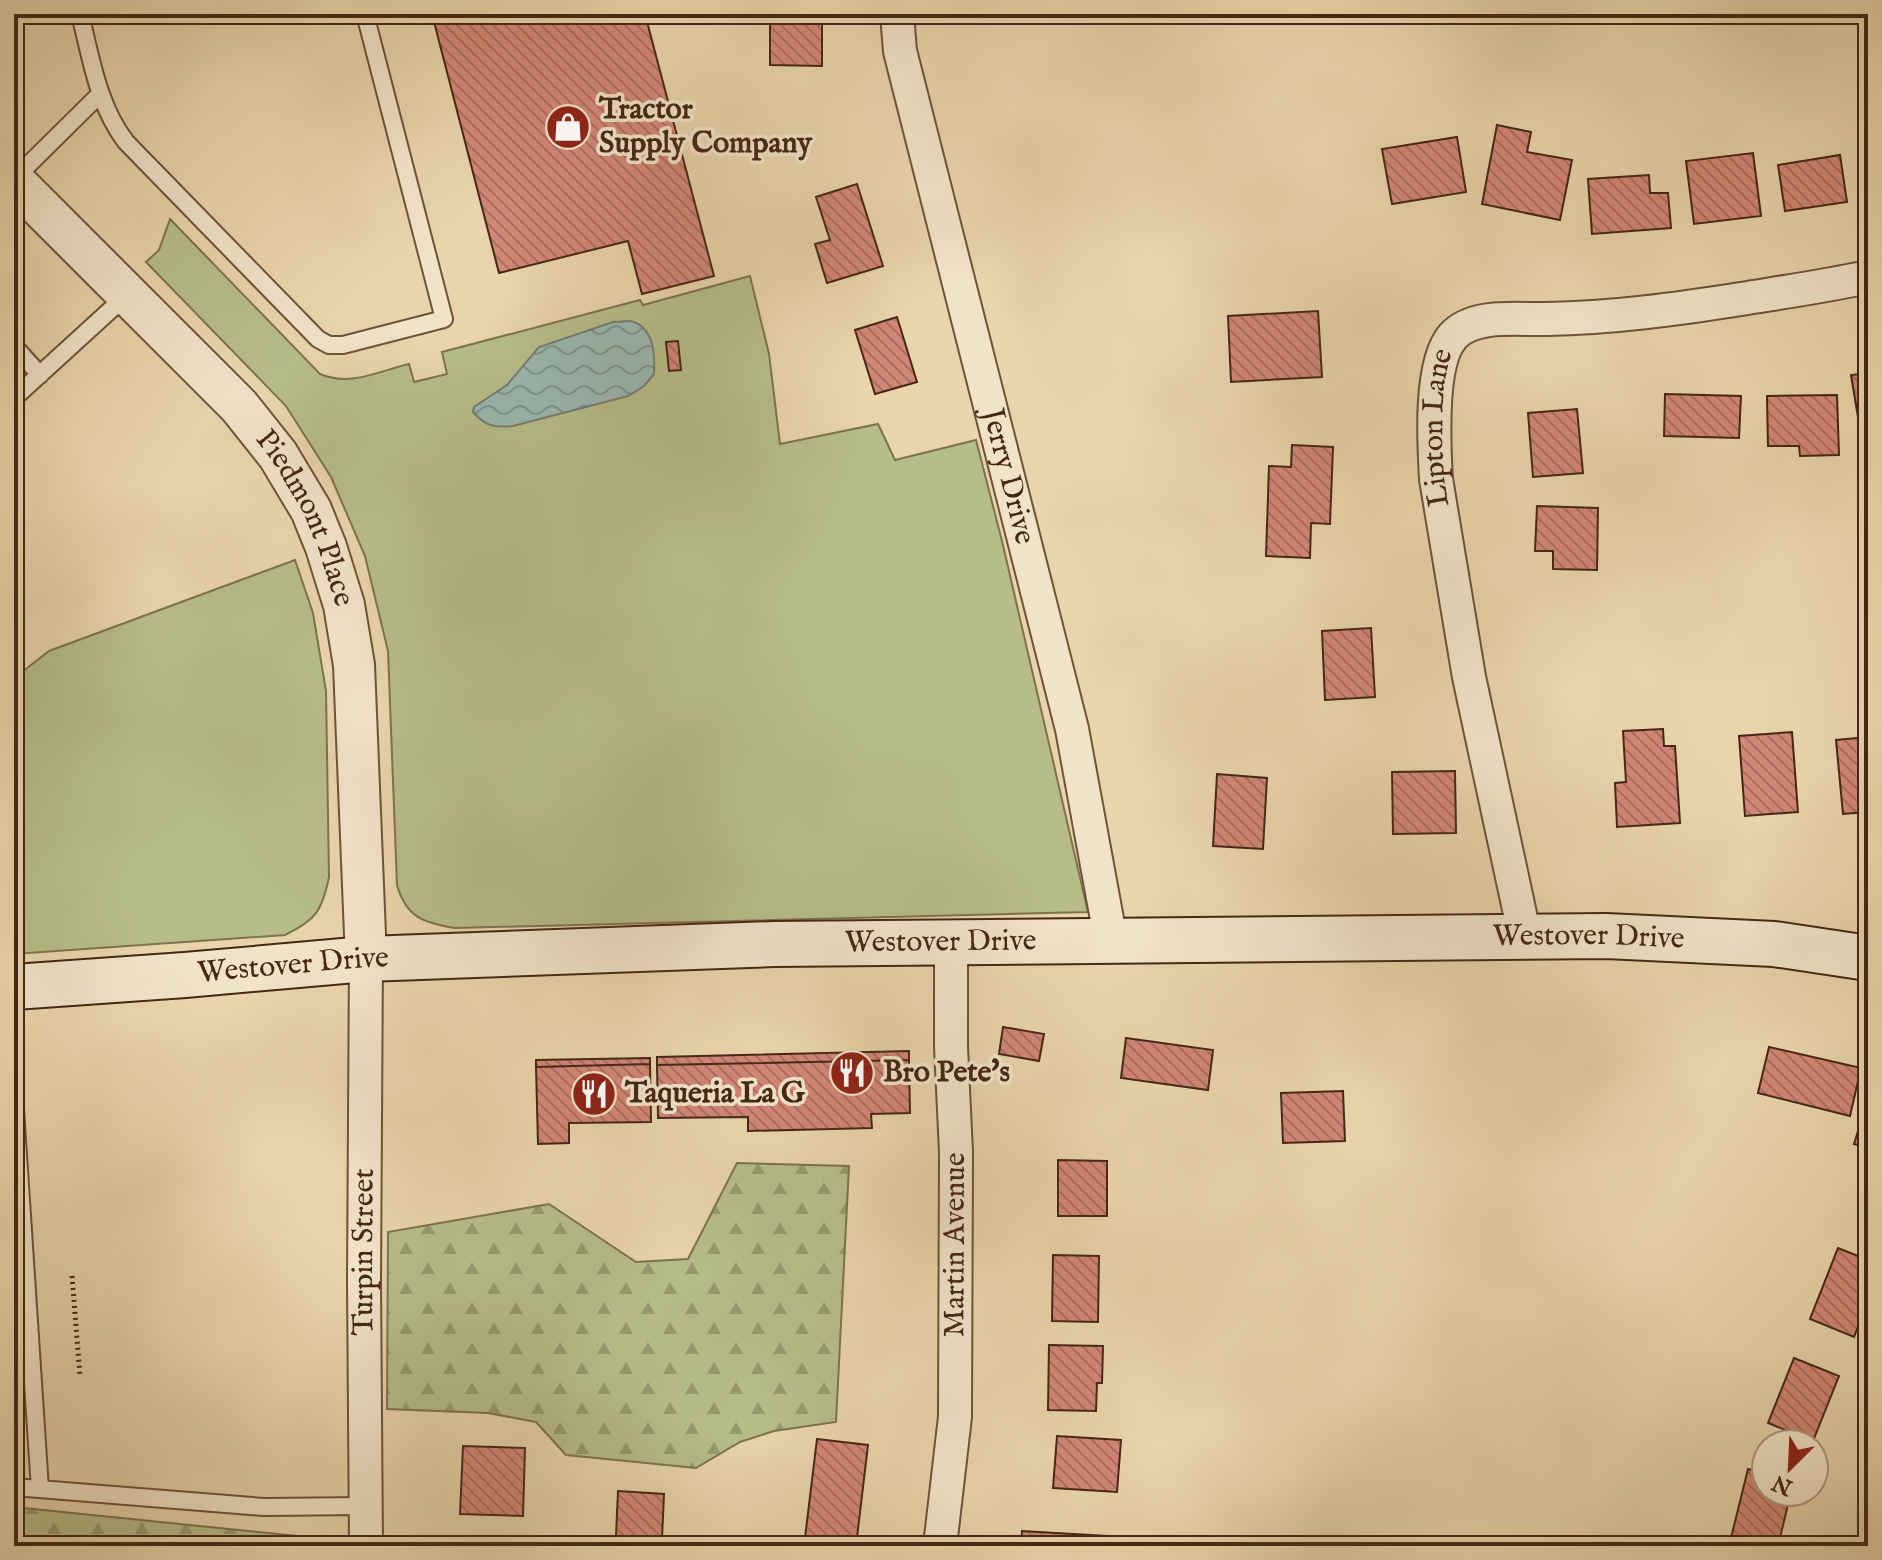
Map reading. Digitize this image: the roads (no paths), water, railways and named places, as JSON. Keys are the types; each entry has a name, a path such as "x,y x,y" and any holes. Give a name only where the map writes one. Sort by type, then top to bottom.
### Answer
{"main road":[{"name":"Westover Drive","path":"14,987 366,959 615,948 951,942 1606,936 1774,944 1868,958"}],"street":[{"name":"Jerry Drive","path":"897,14 900,51 1072,729 1111,941"},
{"name":"Piedmont Place","path":"14,180 239,406 278,455 311,510 344,605 354,665 366,959"},
{"name":"Lipton Lane","path":"1525,937 1469,677 1436,479 1438,366 1443,351 1455,334 1472,323 1571,319 1673,309 1868,277"},
{"name":"Martin Avenue","path":"940,1546 955,1417 956,1152 951,1047 951,942"},
{"name":"Turpin Street","path":"366,959 366,1546"}],"lane":[{"path":"80,14 100,94 116,130 318,339 329,345 343,345 444,319 365,14"},
{"path":"14,180 100,94"},
{"path":"14,398 128,294"},
{"path":"14,346 40,375"},
{"path":"14,1094 40,1489"},
{"path":"14,1487 264,1507 365,1506"}],"water":[{"path":"613,322 639,324 649,335 654,374 644,386 628,396 513,426 491,425 473,412 474,407 507,385 539,347"}],"place":[{"name":"Tractor Supply Company","path":"568,127"},
{"name":"Bro Pete's","path":"852,1073"},
{"name":"Taqueria La G","path":"594,1094"}]}
